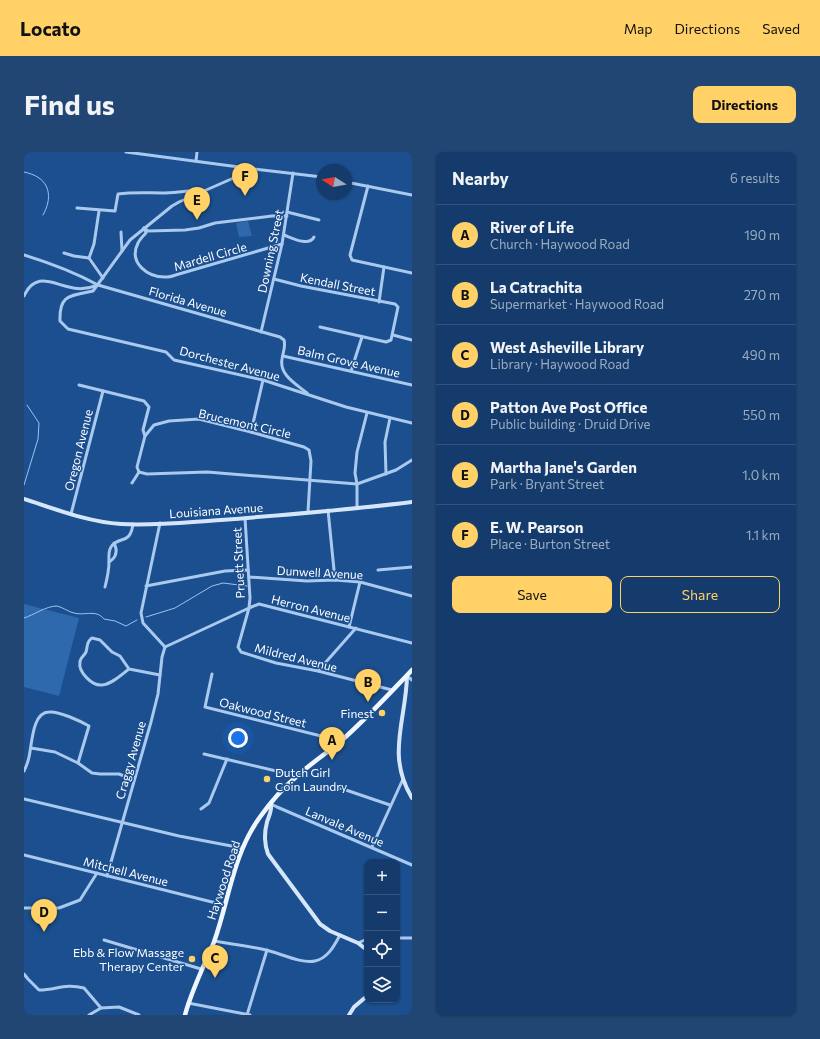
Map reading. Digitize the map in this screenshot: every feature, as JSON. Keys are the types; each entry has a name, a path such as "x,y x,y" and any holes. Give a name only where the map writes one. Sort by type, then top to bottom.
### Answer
{"main road":[{"name":"Haywood Road","path":"185,1015 188,1003 214,941 242,848 254,825 295,777 341,741 368,716 412,670"}],"street":[{"path":"126,152 316,176"},
{"path":"196,160 197,152"},
{"path":"24,296 31,286 43,280 69,288 79,289 90,288 98,285 130,240 172,206 254,169"},
{"name":"Downing Street","path":"260,332 284,235 294,173"},
{"path":"352,183 412,195"},
{"path":"368,186 350,258 352,260 412,273"},
{"path":"77,208 99,211 115,211 118,194 146,192 162,193 187,190 204,191"},
{"path":"89,258 94,244 99,211"},
{"path":"144,228 148,231 185,230 215,223 287,214 319,220"},
{"name":"Mardell Circle","path":"144,228 146,233 138,242 136,258 138,264 147,273 156,276 167,277 180,274 282,244"},
{"path":"121,232 122,251"},
{"path":"284,235 310,242 314,237"},
{"path":"64,253 89,258 103,278"},
{"name":"Florida Avenue","path":"24,255 51,263 98,285 260,332 280,336 284,340 286,346 281,365 282,370 287,377 308,395"},
{"path":"378,302 384,267"},
{"name":"Kendall Street","path":"274,279 301,286 394,304 398,307 393,335"},
{"name":"Dorchester Avenue","path":"98,285 93,292 71,296 63,301 59,309 60,321 68,329 166,352 174,360 263,380 367,413 412,423"},
{"path":"320,327 386,342 391,340 393,335 412,340"},
{"path":"351,371 362,337"},
{"name":"Balm Grove Avenue","path":"283,356 412,385"},
{"path":"250,432 263,380"},
{"path":"78,384 103,392 144,401 147,404 149,407 143,430 145,436 137,467 139,472"},
{"name":"Oregon Avenue","path":"71,514 103,392"},
{"path":"357,507 357,484 355,473 357,452 367,413"},
{"path":"386,474 385,442 390,418"},
{"name":"Brucemont Circle","path":"145,436 154,425 162,422 199,419 304,447 309,450 311,454 308,512"},
{"path":"139,472 147,474 207,472 357,484 386,474 412,460"},
{"path":"132,483 139,472"},
{"name":"Louisiana Avenue","path":"24,499 71,514 103,522 122,524 245,518 412,502"},
{"path":"328,510 335,580"},
{"name":"Pruett Street","path":"245,518 250,598 249,608"},
{"path":"160,523 141,613 143,623 165,647"},
{"path":"105,587 110,549 114,543 129,537 132,532 133,524"},
{"path":"109,562 116,557 117,552 114,543"},
{"path":"378,570 412,567"},
{"path":"146,586 225,571 248,570"},
{"name":"Dunwell Avenue","path":"249,577 307,581 335,580 360,582 412,596"},
{"path":"349,627 360,582"},
{"name":"Herron Avenue","path":"165,647 259,604 412,643"},
{"name":"Mildred Avenue","path":"249,608 238,647 241,652 276,663 318,671 392,690"},
{"path":"318,671 356,628"},
{"path":"129,669 110,682 101,685 94,684 81,671 79,665 80,660 86,651 87,643 92,638 104,643 112,652 120,656 129,669 160,675"},
{"name":"Craggy Avenue","path":"107,876 151,722 158,694 162,657 165,647"},
{"name":"Oakwood Street","path":"212,674 205,707 341,741"},
{"path":"407,676 412,680"},
{"path":"407,676 398,738 398,758 403,779 412,798"},
{"path":"24,772 31,748 35,725 41,715 48,712 71,717 90,726 78,763"},
{"path":"31,748 55,752 78,763 92,773 119,774 134,780"},
{"path":"204,754 289,774 295,777"},
{"path":"202,809 209,803 227,760"},
{"path":"372,847 403,779"},
{"path":"340,788 390,806"},
{"path":"24,799 179,836 242,848"},
{"path":"271,804 272,809 267,823 264,840 268,854 320,924 330,932 358,943 364,948"},
{"name":"Lanvale Avenue","path":"271,804 277,808 412,865"},
{"name":"Mitchell Avenue","path":"24,854 224,905"},
{"path":"24,908 59,908 80,900 97,873"},
{"path":"214,941 267,950 303,961 314,961 324,957 333,948 340,935"},
{"path":"400,938 412,938"},
{"path":"104,940 202,969"},
{"path":"358,943 364,940"},
{"path":"188,1003 248,1015 267,950"},
{"path":"24,974 39,990 49,990 66,986 84,988 101,1008"},
{"path":"349,1015 354,1007 364,999"},
{"path":"89,1015 101,1008 119,1007 139,1015"}],"shaded area":[{"path":"248,221 252,236 239,237 236,223"},
{"path":"24,604 79,618 59,696 24,687"}],"waterway":[{"path":"24,172 37,177 43,182 48,190 48,200 43,215"},
{"path":"24,485 38,439 39,423 27,405"},
{"path":"146,617 175,608 212,586 223,583 247,586"},
{"path":"24,618 49,607 57,606 78,614 94,613 104,619 115,621 126,626 137,620"}],"place":[{"name":"E. W. Pearson","path":"245,196"},
{"name":"Martha Jane's Garden","path":"197,220"},
{"name":"La Catrachita","path":"368,702"},
{"name":"Finest","path":"382,713"},
{"name":"River of Life","path":"332,760"},
{"name":"Dutch Girl Coin Laundry","path":"267,779"},
{"name":"Patton Ave Post Office","path":"44,932"},
{"name":"Ebb & Flow Massage Therapy Center","path":"192,959"},
{"name":"West Asheville Library","path":"215,978"}]}
